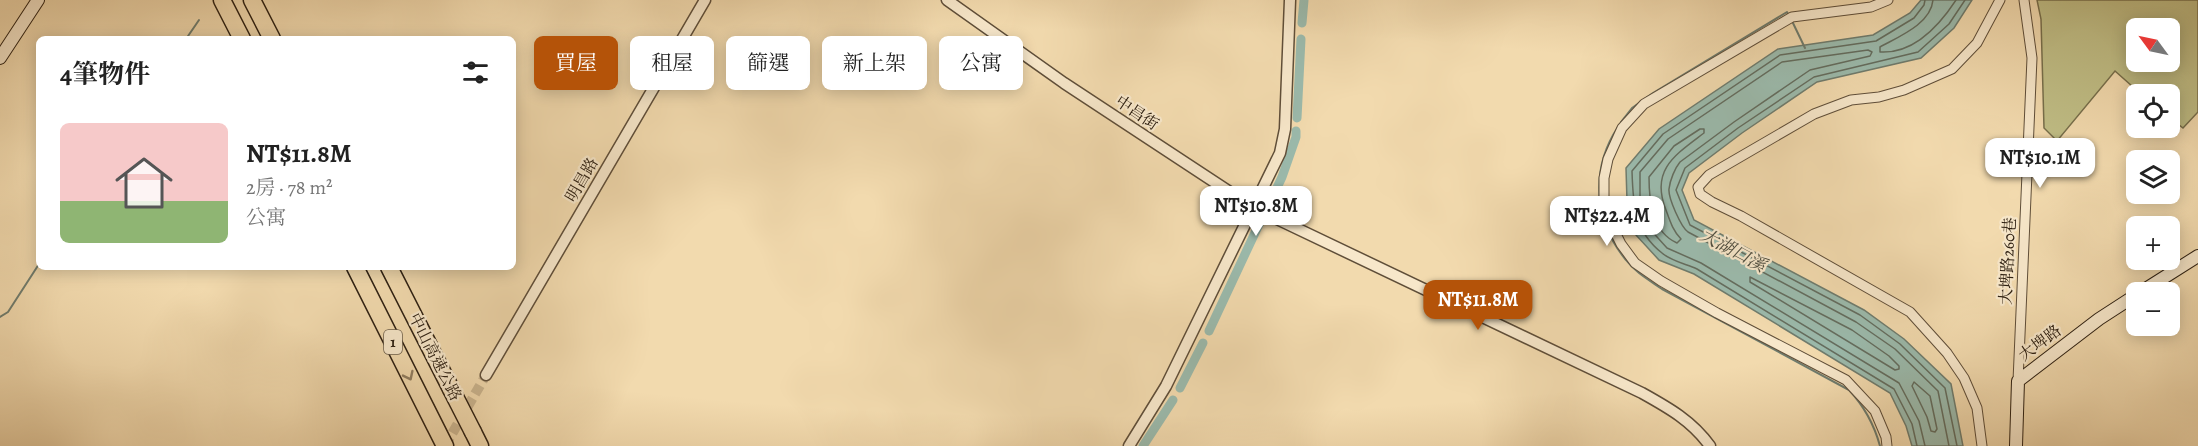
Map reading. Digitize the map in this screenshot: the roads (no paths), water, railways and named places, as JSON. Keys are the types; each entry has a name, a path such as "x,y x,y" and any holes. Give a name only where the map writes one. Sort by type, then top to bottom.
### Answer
{"highway":[{"path":"222,0 240,36"},
{"path":"252,0 270,36"},
{"name":"中山高速公路","path":"356,270 445,446"},
{"name":"中山高速公路","path":"391,270 478,442"}],"main road":[{"path":"0,58 38,0"},
{"path":"2156,282 2198,256"},
{"name":"大埤路","path":"2016,446 2018,381 2099,319 2126,301"}],"street":[{"name":"明昌路","path":"486,375 705,0"},
{"name":"中昌街","path":"947,0 1064,83 1254,208 1642,393 1676,412 1694,427 1710,446"},
{"path":"1129,446 1166,387 1280,153 1285,129 1290,0"},
{"path":"1887,446 1886,437 1875,411 1846,380 1670,287 1635,263 1621,244 1612,226 1604,197 1604,178 1608,159 1622,128 1644,104 1792,17 1870,7 1888,0"},
{"path":"1982,446 1977,408 1964,378 1947,353 1910,312 1741,216 1712,202 1700,194 1698,187 1709,175 1814,114 1851,100 1879,97 1905,90 1952,69 1977,43 2000,0"},
{"name":"大埤路260巷","path":"2018,381 2032,58 2024,0"}],"water":[{"name":"大湖口溪","path":"1921,0 1972,0 1954,28 1921,58 1817,82 1742,133 1689,173 1682,190 1694,220 1864,310 1904,339 1951,384 1963,446 1912,446 1906,426 1890,393 1694,274 1659,260 1635,234 1627,201 1626,168 1659,129 1778,49 1873,35 1910,13"}],"waterway":[{"path":"1302,23 1304,0"},
{"path":"1621,122 1632,108 1653,93 1787,12 1789,16"},
{"path":"188,36 199,20"},
{"path":"1792,21 1805,48"},
{"path":"1297,118 1301,39"},
{"path":"1618,127 1603,160 1600,195 1607,229 1626,260 1638,272 1662,289 1849,390 1868,416 1880,446"},
{"path":"1268,207 1282,177 1296,131"},
{"path":"1209,331 1261,220"},
{"path":"0,317 8,312 36,269"},
{"path":"1180,388 1203,343"},
{"path":"1143,446 1173,400"}],"tunnel":[{"path":"445,446 486,375"}]}
